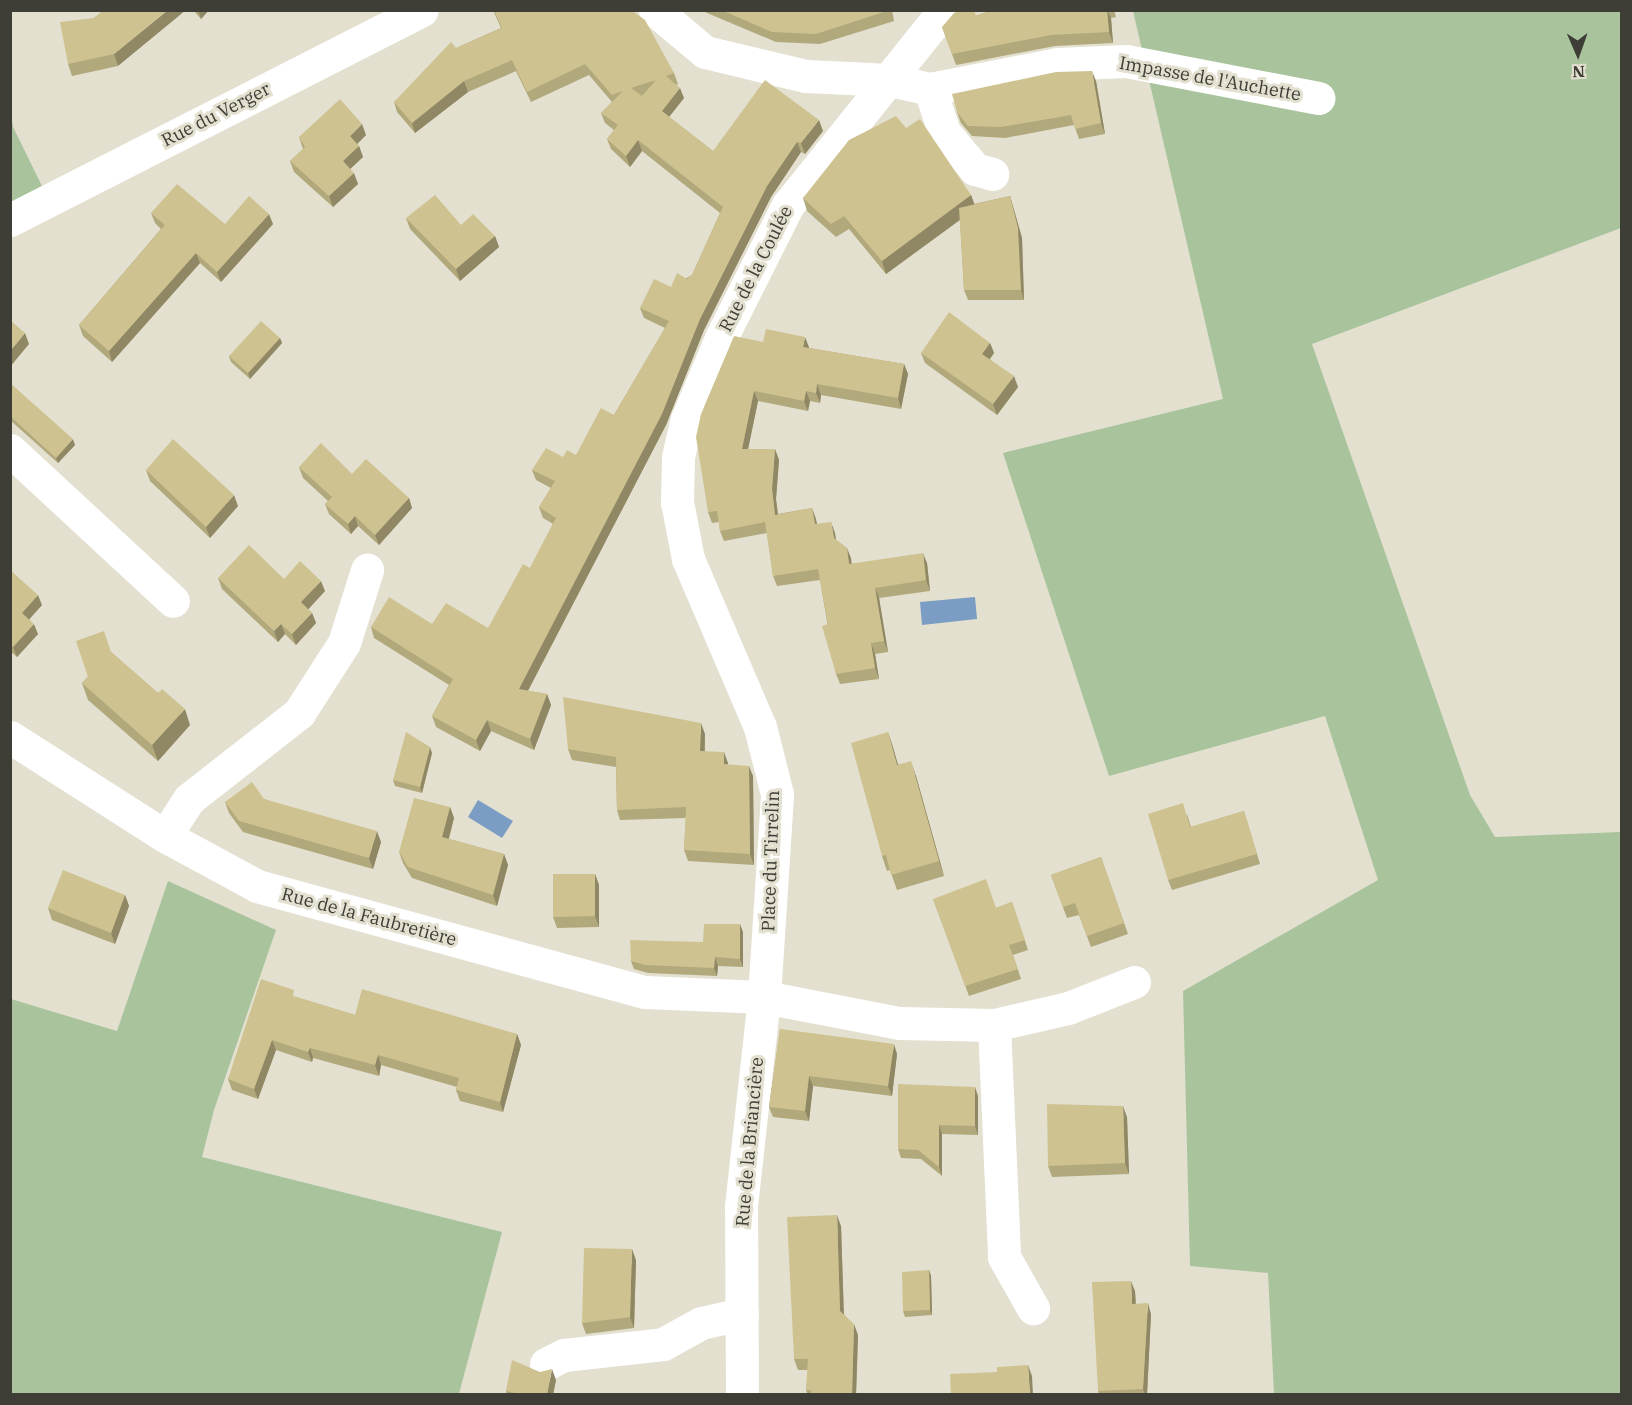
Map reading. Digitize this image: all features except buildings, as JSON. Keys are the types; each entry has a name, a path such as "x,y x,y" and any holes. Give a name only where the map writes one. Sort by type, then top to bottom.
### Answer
{"street":[{"name":"Rue du Verger","path":"10,220 422,10"},
{"path":"655,10 705,52 806,76 890,80"},
{"name":"Rue de la Coulée","path":"760,727 688,559 677,502 678,457 687,419 721,338 788,205 944,10"},
{"name":"Impasse de l'Auchette","path":"890,80 930,89 1058,64 1126,61 1318,98"},
{"path":"930,89 944,132 975,169 992,174"},
{"path":"10,450 173,601"},
{"path":"165,836 189,799 298,713 344,643 368,570"},
{"name":"Place du Tirrelin","path":"760,727 777,794 764,998"},
{"name":"Rue de la Faubretière","path":"10,737 165,836 257,886 645,992 764,998 899,1023 994,1025 1068,1008 1134,982"},
{"name":"Rue de la Briancière","path":"742,1395 741,1206 764,998"},
{"path":"994,1025 1004,1257 1034,1308"},
{"path":"546,1364 564,1355 663,1344 701,1323 742,1314"}],"green space":[{"path":"1133,11 1621,11 1621,228 1312,344 1470,795 1495,837 1621,832 1621,1394 1274,1394 1268,1273 1190,1266 1183,991 1378,880 1325,716 1109,776 1003,453 1223,399"},
{"path":"10,106 13,127 43,188 10,205"},
{"path":"168,881 276,930 214,1110 202,1157 502,1232 459,1394 11,1394 11,999 117,1031"}],"water":[{"path":"975,597 977,619 922,625 920,602"},
{"path":"478,800 513,821 502,838 468,817"}]}
